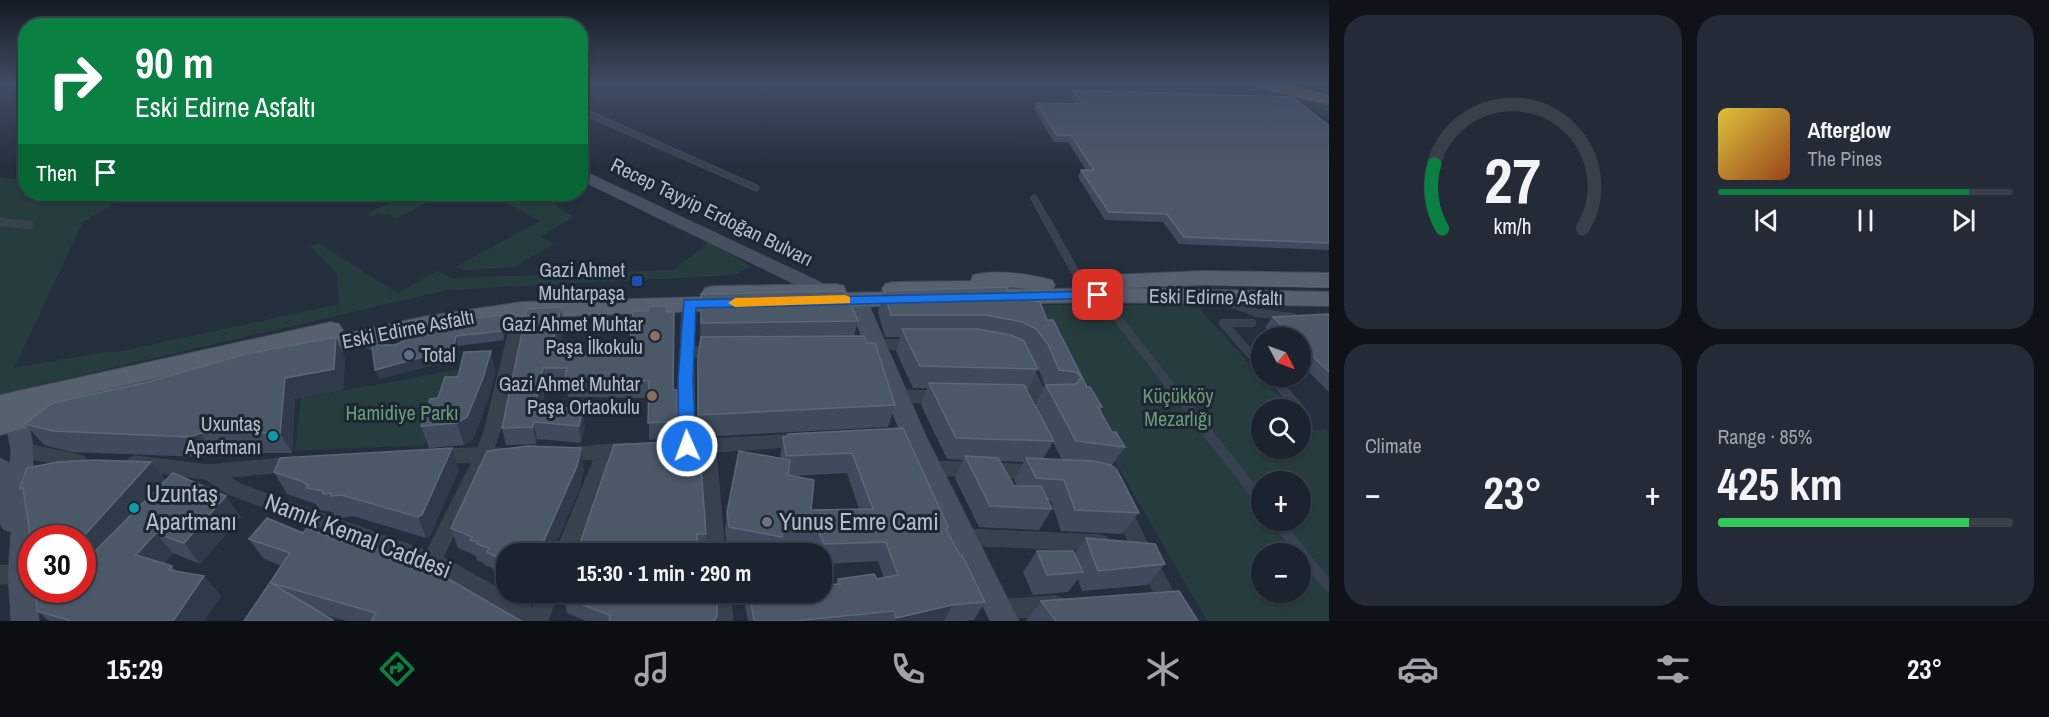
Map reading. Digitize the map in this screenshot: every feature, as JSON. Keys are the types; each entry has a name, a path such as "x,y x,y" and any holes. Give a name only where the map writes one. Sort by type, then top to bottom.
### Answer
{"main road":[{"name":"Recep Tayyip Erdoğan Bulvarı","path":"588,178 765,262 844,295"},
{"path":"756,293 770,282 771,274 765,262"},
{"path":"1203,278 1203,286 1219,297"},
{"name":"Eski Edirne Asfaltı","path":"4,416 279,341 375,320 484,303 563,297 756,293 844,295 1090,289 1143,280 1203,278 1329,280"},
{"path":"1123,296 1130,292 1152,292 1152,287 1143,280"},
{"name":"Eski Edirne Asfaltı","path":"4,416 72,406 357,339 521,310 1044,285 1090,289 1123,296 1329,299"},
{"path":"844,295 898,396 903,436 931,468 1003,616"},
{"path":"254,363 251,360 255,352 279,341"},
{"path":"12,466 41,429 72,406"},
{"path":"4,416 12,466 11,574 25,621"}],"street":[{"path":"687,446 689,303"},
{"path":"432,561 484,454 493,428 521,310"},
{"path":"872,348 934,345"},
{"path":"687,352 735,351"},
{"path":"1013,352 1021,358 1041,399"},
{"path":"898,396 954,397"},
{"path":"1020,399 1059,400"},
{"path":"667,447 812,439"},
{"path":"707,444 715,543"},
{"path":"552,454 646,449"},
{"path":"568,543 605,452"},
{"path":"425,457 518,454"},
{"path":"12,466 99,462"},
{"path":"119,463 152,464 209,472 313,463"},
{"path":"931,468 1057,473"},
{"name":"Namık Kemal Caddesi","path":"209,472 234,489 432,561 464,577 538,621"},
{"path":"1115,495 1178,621"},
{"path":"963,537 1139,545"},
{"path":"1141,598 1164,596"},
{"path":"538,621 545,603"},
{"path":"721,603 723,621"},
{"path":"1003,616 1071,604"}],"lane":[{"path":"588,114 756,188"},
{"path":"1034,198 1090,289 1251,488"},
{"path":"0,222 29,225"},
{"path":"1219,297 1238,308 1267,315 1299,317"},
{"path":"1251,355 1223,324 1252,322"},
{"path":"357,339 375,350 383,352 393,350"},
{"path":"1280,387 1290,399"},
{"path":"1285,531 1329,587"}],"green space":[{"path":"1319,112 1329,112 1329,121"},
{"path":"0,177 18,179 18,201 119,201 83,222 14,368 104,352 117,352 339,304 337,273 310,247 318,243 398,293 437,271 451,278 674,270 709,242 751,266 735,275 448,290 0,394"},
{"path":"392,201 430,201 396,219 388,214 385,216 379,213 371,217 367,214"},
{"path":"502,201 550,201 573,217 541,237 554,244 514,267 466,270 455,267 540,221"},
{"name":"Küçükköy Mezarlığı","path":"1025,305 1196,305 1251,365 1251,387 1271,387 1282,399 1251,399 1251,459 1311,459 1311,431 1326,429 1329,432 1329,621 1207,621"},
{"name":"Hamidiye Parkı","path":"462,369 461,393 447,394 424,445 295,451 301,398"}],"building":[{"path":"1042,112 1312,112 1329,126 1329,243 1184,237 1167,214 1109,212 1081,170 1094,170 1071,135 1057,135"},
{"path":"1006,287 1011,298 1040,302 1047,320 1053,320 1087,387 1090,387 1102,407 1098,407 1112,432 1116,432 1125,447 1076,441 1046,385 1076,384 1081,377 1076,372 1059,370 1048,344 1036,329 1023,322 985,315 891,315 884,291"},
{"path":"845,291 858,321 701,323 701,294"},
{"path":"649,306 667,306 667,312 674,312 673,390 677,390 677,421 648,423 649,381 565,380 567,368 543,368 535,405 583,409 579,426 534,422 533,427 502,428 527,309 561,307 549,352 629,353 633,311 648,311"},
{"path":"1329,314 1329,372 1311,355 1311,327 1283,327 1273,317"},
{"path":"503,315 502,331 456,336 452,354 430,355 375,370 372,345 395,345 416,335 461,325 461,320"},
{"path":"902,329 978,329 1011,335 1024,341 1038,369 920,366"},
{"path":"864,336 867,343 875,343 895,405 698,415 698,357 701,337"},
{"path":"336,337 334,369 285,378 280,433 201,433 190,437 53,431 25,424 52,403 148,382 246,354"},
{"path":"491,351 467,417 457,423 421,426 430,399 438,398 445,377 458,377 464,352"},
{"path":"929,383 1024,385 1054,441 956,438"},
{"path":"903,428 948,527 946,529 962,555 985,602 952,605 896,618 894,611 794,621 754,621 751,603 832,603 832,584 840,584 838,579 874,574 877,579 898,575 886,542 824,543 818,530 784,524 782,537 729,527 727,512 739,451 790,460 788,475 814,480 811,510 873,509 852,453 786,456 783,437 788,434"},
{"path":"699,440 706,534 697,534 697,543 580,543 614,445"},
{"path":"528,446 581,448 577,466 543,543 496,543 496,557 487,552 489,548 470,540 472,537 451,528 487,451"},
{"path":"452,448 422,515 418,517 342,495 323,494 323,491 307,488 308,485 301,481 274,472 280,458"},
{"path":"965,456 998,458 1014,486 1041,486 1052,509 990,506"},
{"path":"1026,458 1093,461 1111,465 1117,470 1139,513 1075,510 1064,480 1036,478"},
{"path":"94,460 151,462 94,525 29,525 23,488 20,488 27,468 58,462"},
{"path":"173,473 226,496 184,543 156,533 136,555 172,566 169,570 204,576 173,621 71,621 37,611 36,603 96,603 96,550"},
{"path":"267,518 303,533 307,528 352,545 400,553 521,621 371,621 376,613 271,583 333,620 244,621 290,553 249,539"},
{"path":"1086,538 1155,544 1165,564 1098,571"},
{"path":"1037,551 1073,551 1083,572 1047,575"},
{"path":"1179,591 1198,621 1056,621 1041,601"},
{"path":"585,603 717,603 717,616 714,621 609,621 610,615 583,605"}],"tram line":[{"path":"1231,285 1329,287"}],"slow traffic":[{"path":"735,303 845,300"}],"place":[{"name":"Gazi Ahmet Muhtarpaşa","path":"637,281"},
{"name":"Gazi Ahmet Muhtar Paşa İlkokulu","path":"655,336"},
{"name":"Total","path":"409,355"},
{"name":"Gazi Ahmet Muhtar Paşa Ortaokulu","path":"652,396"},
{"name":"Uxuntaş Apartmanı","path":"273,436"},
{"name":"Uzuntaş Apartmanı","path":"134,508"},
{"name":"Yunus Emre Cami","path":"767,522"}],"route":[{"path":"687,446 686,380 689,303 1098,295"}]}
